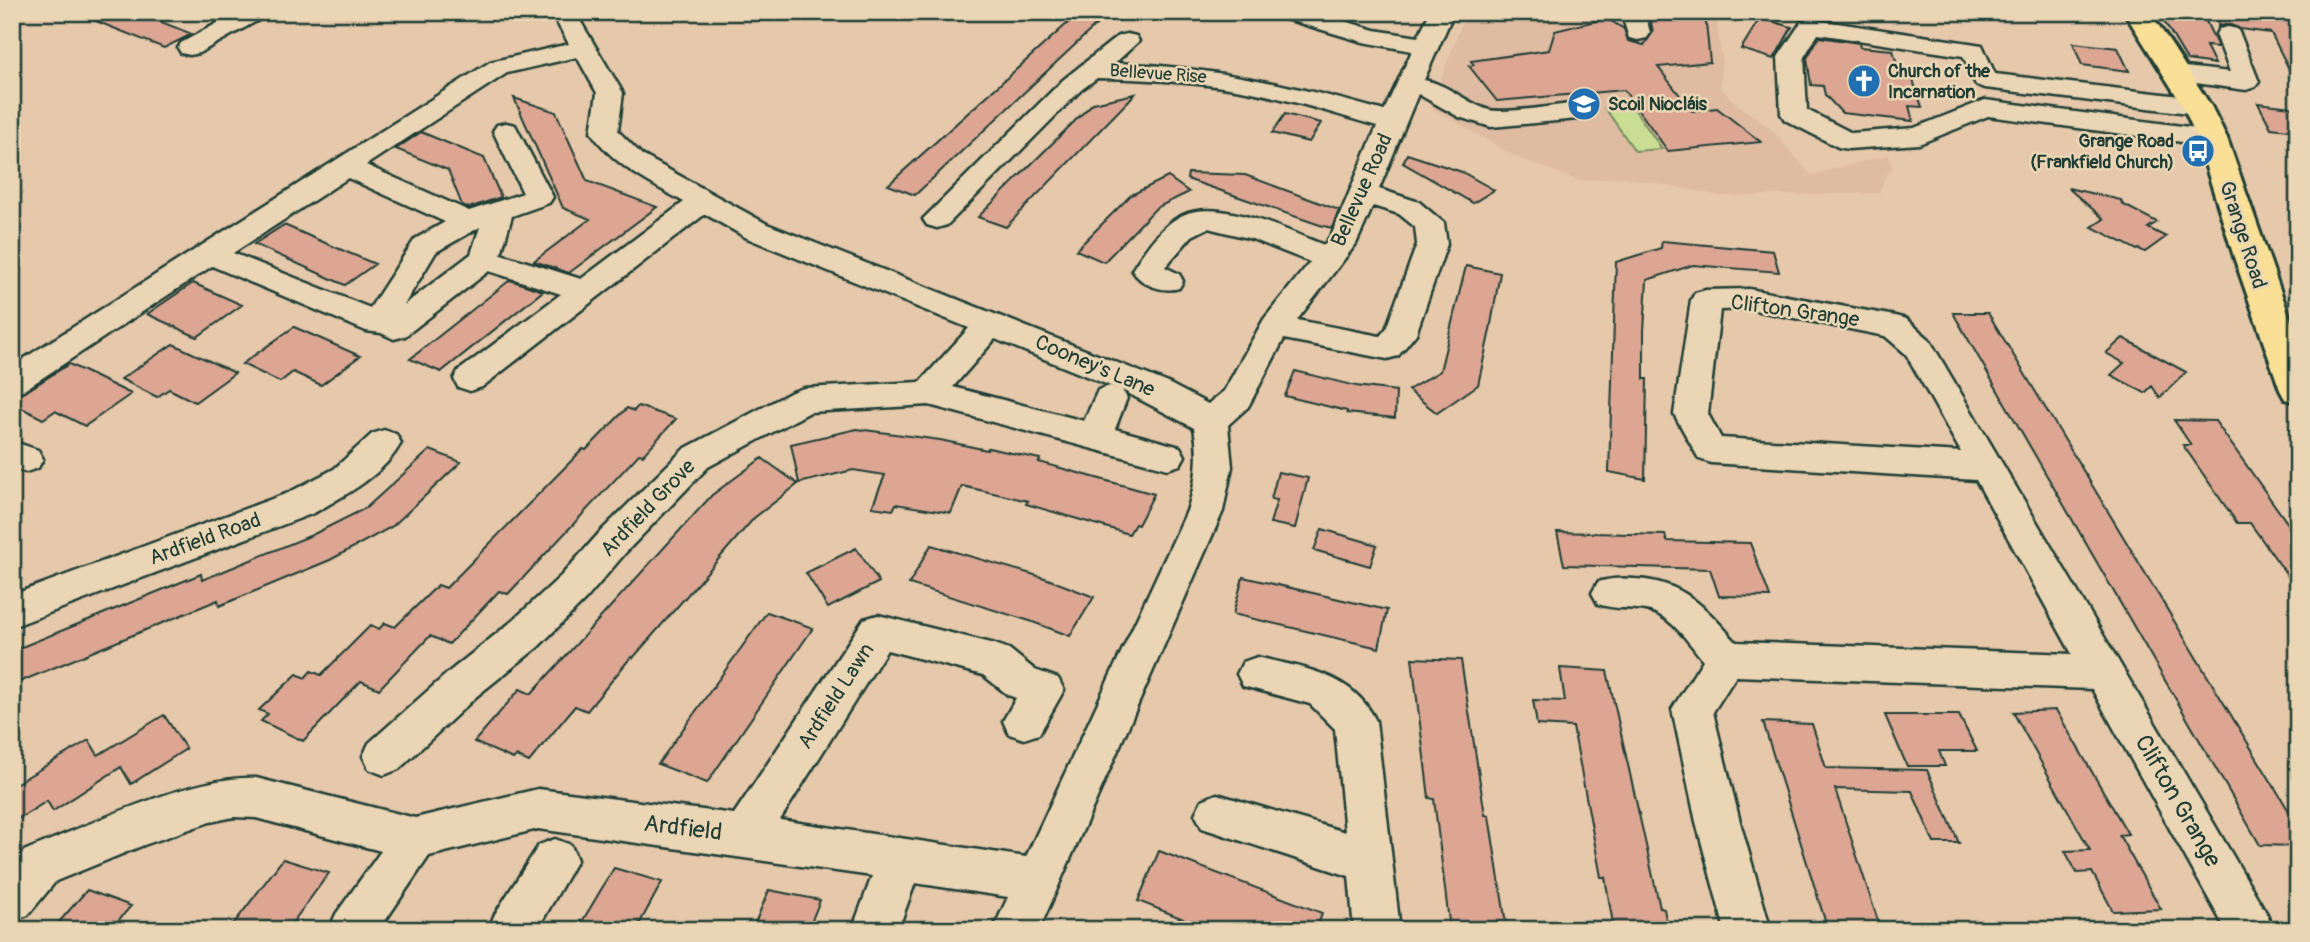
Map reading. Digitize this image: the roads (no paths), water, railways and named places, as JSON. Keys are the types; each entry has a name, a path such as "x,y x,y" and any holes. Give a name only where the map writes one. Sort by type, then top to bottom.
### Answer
{"main road":[{"name":"Grange Road","path":"2137,12 2197,106 2212,138 2266,304 2298,390"}],"street":[{"path":"213,12 248,17"},
{"name":"Cooney's Lane","path":"563,12 610,93 604,132 632,161 757,231 1154,390 1210,421"},
{"path":"1287,12 1372,37 1426,46"},
{"name":"Bellevue Road","path":"1210,421 1236,400 1275,327 1346,237 1392,122 1442,12"},
{"path":"190,48 248,17"},
{"path":"2197,106 1985,80 1973,50 1811,26 1791,57 1794,114 1848,141 1919,136 1984,107 2212,138"},
{"path":"2176,74 2246,82 2228,34"},
{"path":"1091,70 1127,41"},
{"path":"1920,41 1928,70"},
{"path":"12,382 499,67 584,48"},
{"name":"Bellevue Rise","path":"937,219 1072,85 1091,70 1225,79 1273,89 1392,122"},
{"path":"1409,85 1431,89 1468,111 1491,118 1578,111"},
{"path":"209,254 377,323 425,246 468,221 539,197 506,131"},
{"path":"345,166 468,221"},
{"path":"1275,327 1387,348 1400,334 1432,244 1429,223 1409,208 1365,194"},
{"path":"470,379 703,201"},
{"path":"394,328 485,259 499,211"},
{"path":"1168,281 1147,270 1185,227 1198,219 1222,219 1330,259"},
{"path":"485,259 585,291"},
{"name":"Clifton Grange","path":"1985,467 1711,450 1691,414 1706,300 1749,299 1895,327 1918,347 2251,930"},
{"path":"929,393 991,323"},
{"name":"Ardfield Grove","path":"384,756 464,683 524,635 574,587 614,541 696,458 804,400 929,393 1167,456"},
{"path":"1094,437 1110,398"},
{"path":"1016,930 1205,511 1217,475 1216,446 1210,421"},
{"name":"Ardfield Road","path":"12,611 301,503 346,478 384,443"},
{"path":"1611,593 1656,595 1689,616 1726,659 2104,672"},
{"name":"Ardfield Lawn","path":"745,836 878,631 995,661 1022,683 1044,690 1024,721"},
{"path":"1726,659 1692,709 1718,822 1748,930"},
{"path":"1257,674 1322,690 1355,721 1377,930"},
{"name":"Ardfield","path":"26,872 138,826 210,802 234,797 256,798 415,839 538,809 745,836 1038,880"},
{"path":"1217,814 1370,861"},
{"path":"352,930 415,839"},
{"path":"511,930 555,860"},
{"path":"875,930 900,861"},
{"path":"12,899 26,872"}],"place":[{"name":"Church of the Incarnation","path":"1864,81"},
{"name":"Scoil Niocláis","path":"1584,104"},
{"name":"Grange Road (Frankfield Church)","path":"2198,151"}]}
